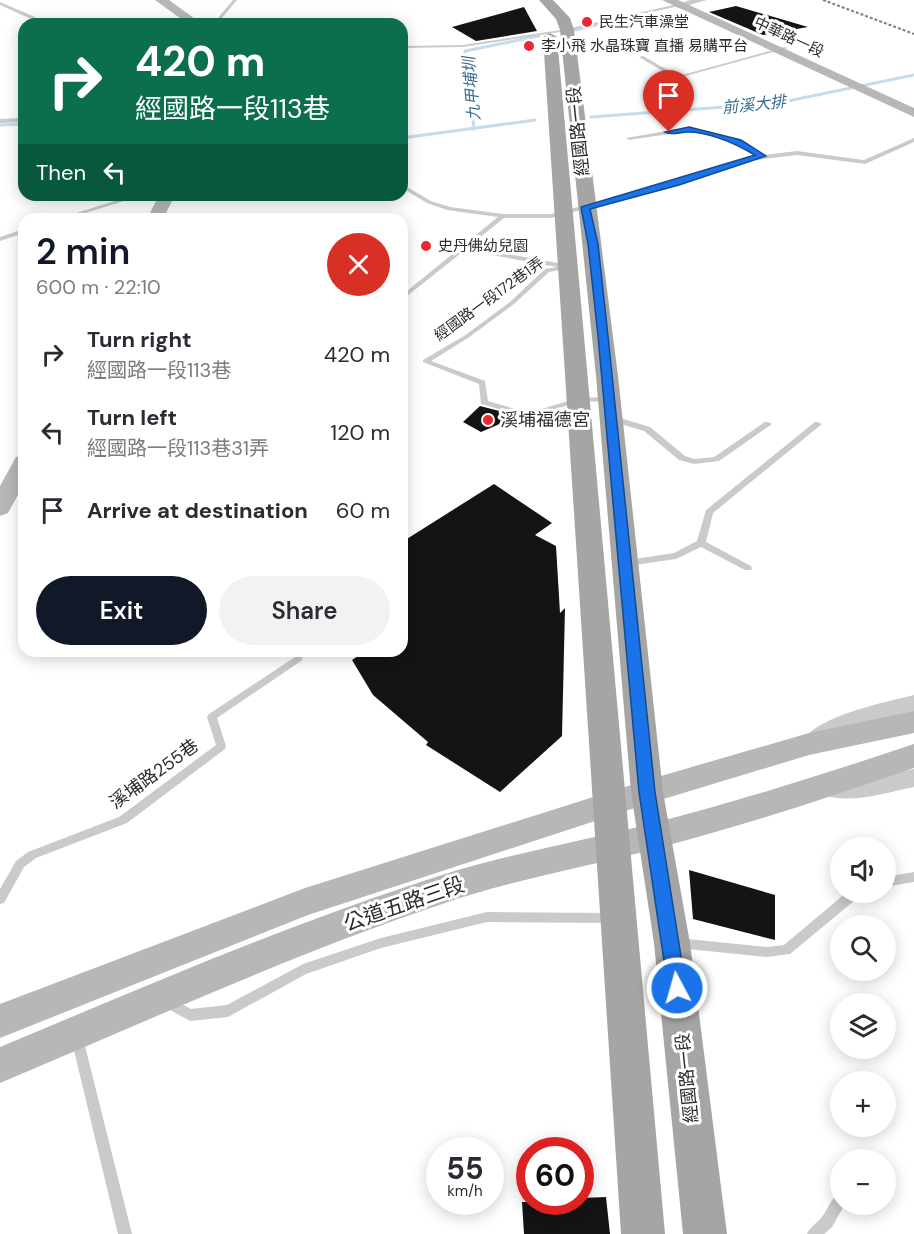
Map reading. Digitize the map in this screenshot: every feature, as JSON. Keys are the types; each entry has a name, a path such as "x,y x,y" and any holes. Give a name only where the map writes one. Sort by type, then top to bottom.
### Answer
{"main road":[{"name":"經國路一段","path":"528,0 546,21 559,31"},
{"name":"經國路一段","path":"546,0 563,18 559,31 575,210 566,267 643,1234"},
{"name":"經國路一段","path":"575,210 593,244 647,792 672,943 705,1234"}],"street":[{"path":"161,0 187,18"},
{"path":"678,2 703,0"},
{"name":"中華路一段","path":"678,2 887,97"},
{"path":"887,97 914,106"},
{"path":"887,97 914,113"},
{"path":"0,508 18,474"},
{"name":"公道五路三段","path":"809,744 833,726 854,717 914,703"},
{"name":"公道五路三段","path":"0,1022 305,902 647,792 809,744 914,722"},
{"name":"公道五路三段","path":"0,1065 273,949 443,889 515,868 654,836 823,788 914,756"},
{"name":"公道五路三段","path":"823,788 860,790 914,778"}],"lane":[{"path":"220,18 235,0"},
{"path":"408,46 463,46 559,31 678,2"},
{"path":"0,3 33,18"},
{"path":"641,57 677,76 782,50"},
{"path":"0,121 18,120"},
{"path":"629,138 689,129 739,142 762,156"},
{"path":"408,189 438,206 503,216 551,216 676,183 731,163 762,156 797,153 865,162 914,140"},
{"path":"80,213 120,201"},
{"path":"408,293 503,216"},
{"path":"0,239 18,233"},
{"path":"462,248 566,267"},
{"name":"經國路一段172巷1弄","path":"566,267 547,270 512,303 466,337 425,361 482,382 484,402 528,415 578,400 610,409 647,429 682,458 694,462 716,459 768,424"},
{"path":"702,543 709,512 818,424"},
{"path":"625,563 676,556 702,543"},
{"path":"702,543 748,568"},
{"name":"溪埔路255巷","path":"0,899 20,864 32,855 123,820 220,746 212,717 298,659"},
{"path":"896,880 914,877"},
{"path":"672,943 767,952 786,950 843,903"},
{"path":"158,998 190,1015 228,1011 303,970 381,943 487,917 617,918"},
{"path":"76,1033 125,1234"},
{"path":"814,1234 831,1215"}],"building":[{"path":"736,6 808,27 763,35 709,12"},
{"path":"524,7 537,31 476,41 452,27"},
{"name":"溪埔福德宮","path":"480,406 516,417 481,432 463,422"},
{"path":"494,484 552,523 535,535 556,546 560,613 565,608 562,736 500,792 426,745 428,742 373,695 352,660 357,657 408,657 408,538"},
{"path":"689,870 775,895 775,940 693,919"},
{"path":"594,1197 606,1197 610,1234 524,1234 523,1215 594,1215"}],"waterway":[{"name":"九甲埔圳","path":"575,30 623,18"},
{"name":"九甲埔圳","path":"474,128 465,51 539,36"},
{"name":"前溪大排","path":"591,117 778,103 914,75"},
{"name":"前溪大排","path":"474,128 535,120"},
{"name":"前溪大排","path":"0,125 18,124"},
{"name":"前溪大排","path":"408,137 474,128"}],"railway":[{"path":"823,0 914,34"}],"place":[{"name":"民生汽車澡堂","path":"587,22"},
{"name":"李小飛 水晶珠寶 直播 易購平台","path":"529,46"},
{"name":"史丹佛幼兒園","path":"426,246"},
{"name":"溪埔福德宮","path":"488,420"}],"route":[{"path":"669,132 689,129 739,142 762,156 731,163 676,183 586,207 593,244 603,336 647,792 672,943 677,988"}]}
